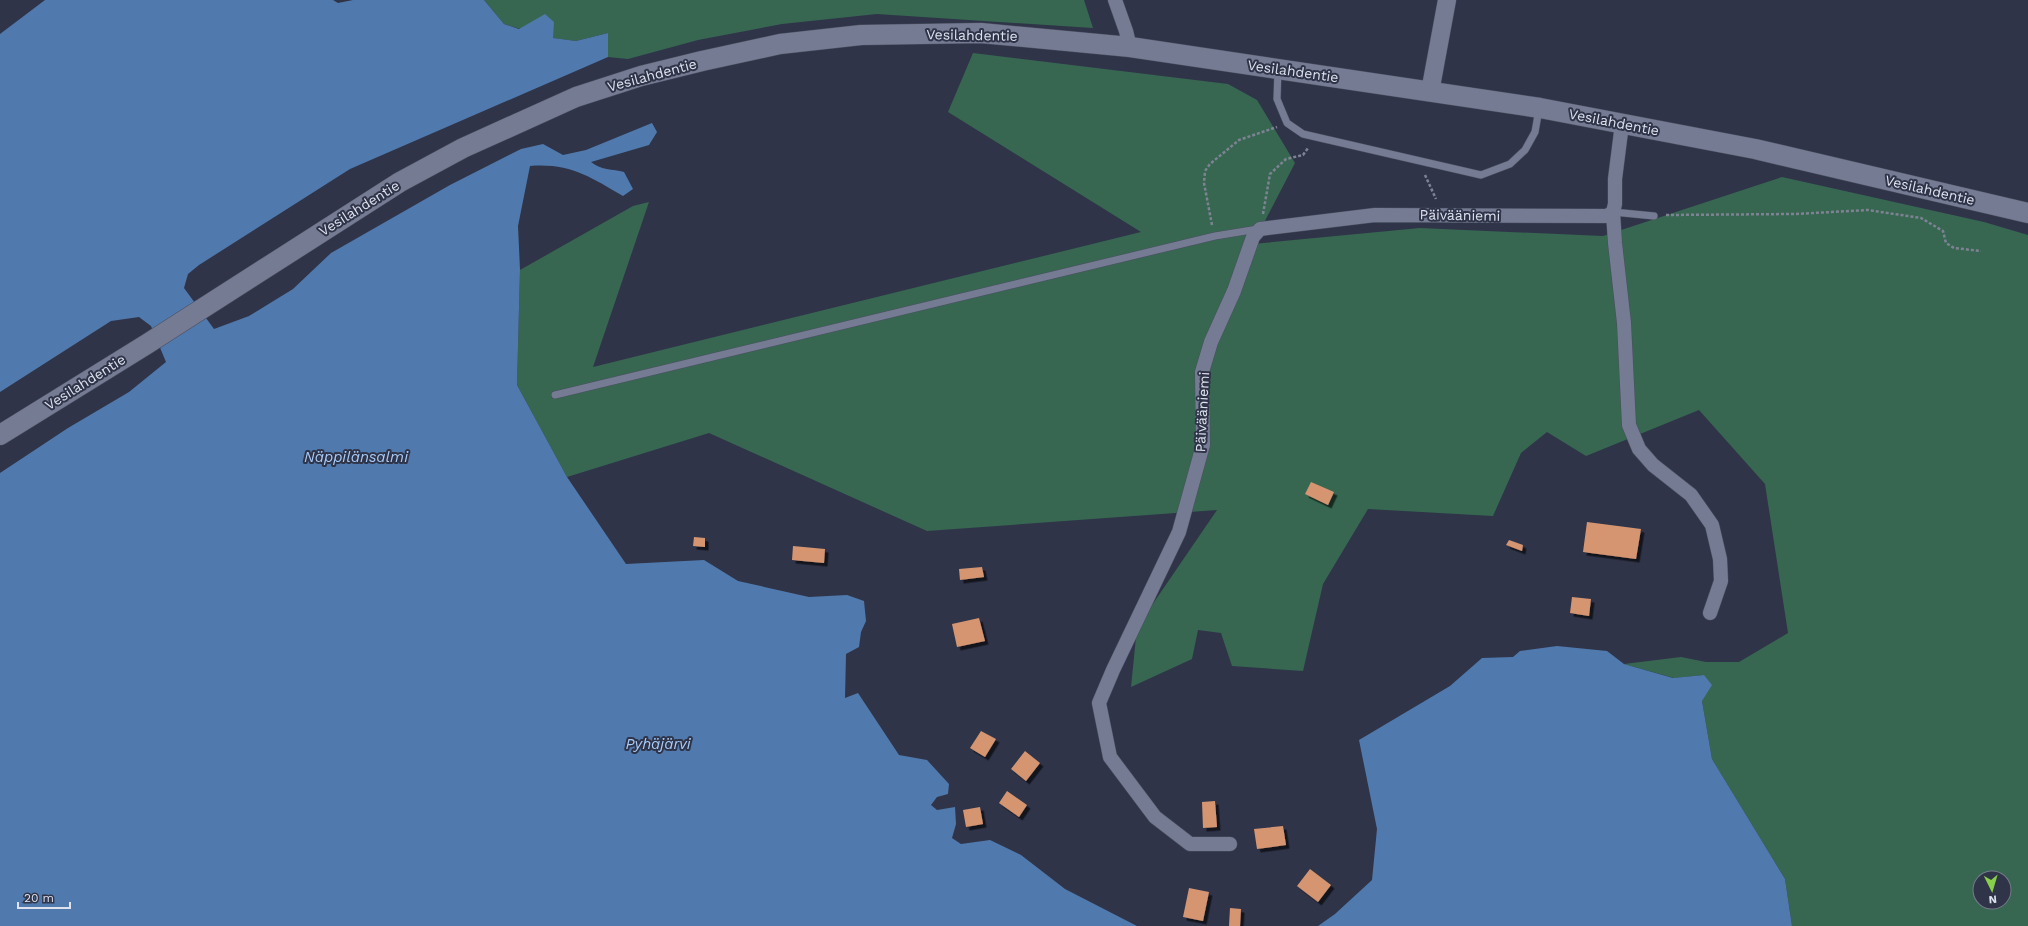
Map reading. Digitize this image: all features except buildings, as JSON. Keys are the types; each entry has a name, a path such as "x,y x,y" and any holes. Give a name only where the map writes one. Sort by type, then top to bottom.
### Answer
{"main road":[{"name":"Vesilahdentie","path":"0,435 147,344 400,182 463,148 576,97 641,76 780,44 861,35 981,33 1130,48 1540,108 1755,149 2028,213"}],"street":[{"path":"1115,0 1126,30 1130,48"},
{"path":"1430,92 1447,0"},
{"path":"1622,124 1615,179 1616,204 1613,212 1624,323 1629,425 1639,450 1653,465 1691,496 1712,526 1720,559 1721,581 1710,613"},
{"name":"Päivääniemi","path":"1230,844 1190,844 1155,817 1110,757 1099,703 1112,670 1179,532 1203,445 1202,372 1211,342 1234,291 1253,237 1260,229 1375,215 1442,214 1607,216 1613,212"}],"lane":[{"path":"1278,69 1277,99 1287,123 1304,134 1481,175 1510,164 1525,150 1535,132 1540,108"},
{"path":"1613,212 1654,216"},
{"path":"555,395 1215,236 1260,229"}],"path":[{"path":"1215,236 1204,183 1205,172 1210,164 1239,140 1287,123"},
{"path":"1260,229 1270,174 1286,159 1303,155 1316,137"},
{"path":"1426,162 1424,172 1442,214"},
{"path":"1654,216 1795,214 1868,210 1921,218 1943,231 1946,243 1954,248 1980,251"}],"green space":[{"path":"484,0 1084,0 1093,28 877,14 782,24 698,40 628,59 608,57 608,33 576,41 552,38 504,24"},
{"path":"973,53 1228,84 1257,100 1295,163 1253,244 1420,228 1603,236 1782,177 1984,222 2028,235 2028,926 1792,926 1785,879 1712,759 1702,701 1704,675 1674,678 1624,664 1681,657 1706,662 1739,662 1788,633 1765,484 1699,410 1586,456 1547,432 1521,453 1493,516 1368,509 1323,584 1303,671 1232,666 1221,633 1198,630 1192,659 1131,687 1137,627 1217,510 927,531 709,433 567,477 517,385 520,270 633,206 649,202 593,367 1141,232 948,112"}],"water":[{"path":"45,0 333,0 338,3 353,0 484,0 504,24 519,29 545,14 554,22 553,38 576,41 608,33 608,57 350,169 199,265 188,274 184,288 214,329 249,316 293,289 331,253 450,185 521,149 543,144 563,155 586,150 652,123 657,132 649,145 591,162 602,168 624,172 633,189 623,196 590,177 568,169 530,166 518,226 520,270 517,385 567,477 626,564 704,560 738,581 809,597 847,595 864,601 866,621 861,632 859,647 846,654 845,698 858,693 899,755 927,760 949,784 948,794 937,797 931,805 937,810 955,807 956,824 952,838 961,844 990,840 1021,855 1065,889 1137,926 0,926 0,473 68,428 129,392 166,362 151,326 139,317 111,321 0,392 0,34"},
{"path":"1557,646 1607,651 1624,664 1673,678 1704,675 1712,685 1702,701 1712,759 1785,879 1792,926 1318,926 1335,914 1372,880 1377,829 1359,740 1450,686 1482,658 1513,657 1520,651"}],"water label":[{"name":"Näppilänsalmi","path":"356,457"},
{"name":"Pyhäjärvi","path":"658,744"}]}
